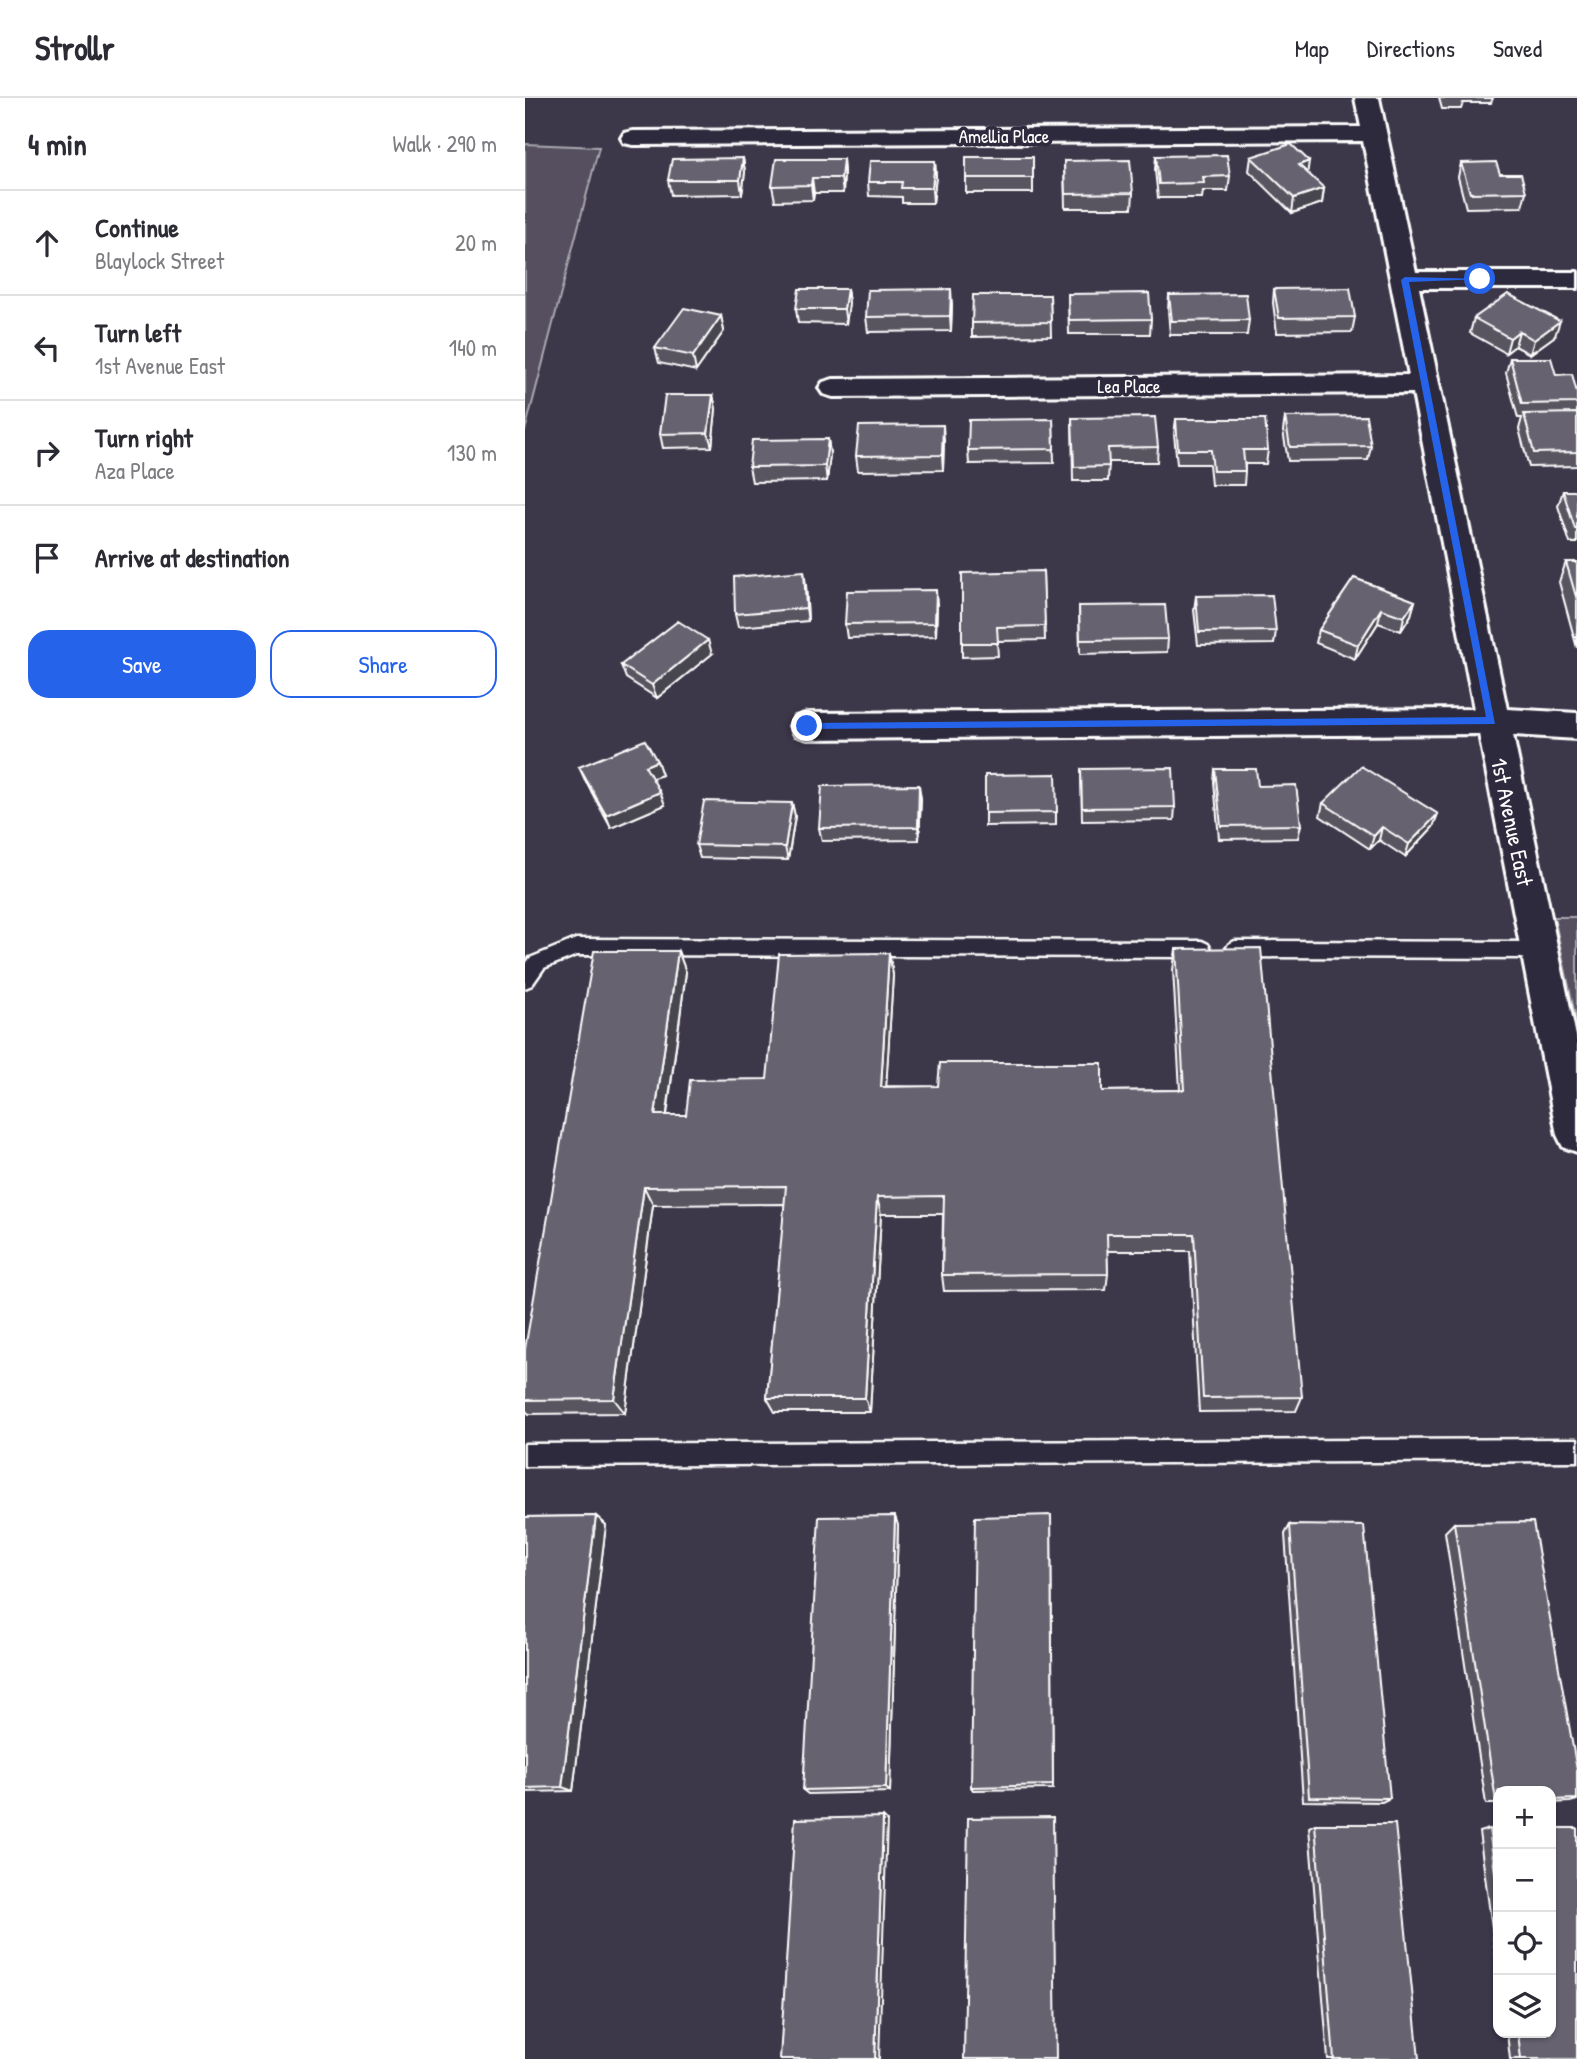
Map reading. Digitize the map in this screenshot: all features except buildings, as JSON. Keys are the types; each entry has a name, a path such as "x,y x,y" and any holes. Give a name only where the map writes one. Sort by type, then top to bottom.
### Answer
{"street":[{"name":"1st Avenue East","path":"1367,98 1491,721 1577,1135"},
{"name":"Amellia Place","path":"633,138 1374,134"},
{"path":"1405,280 1577,280"},
{"name":"Lea Place","path":"833,388 1426,384"},
{"path":"807,726 1491,721 1577,726"}],"lane":[{"path":"525,980 537,963 576,947 1539,950"},
{"path":"525,1455 1577,1450"}],"shaded area":[{"path":"525,144 599,147 525,431"},
{"path":"1554,917 1577,917 1577,1024"}],"route":[{"path":"807,726 1491,721 1453,514 1405,280 1480,279"}]}
